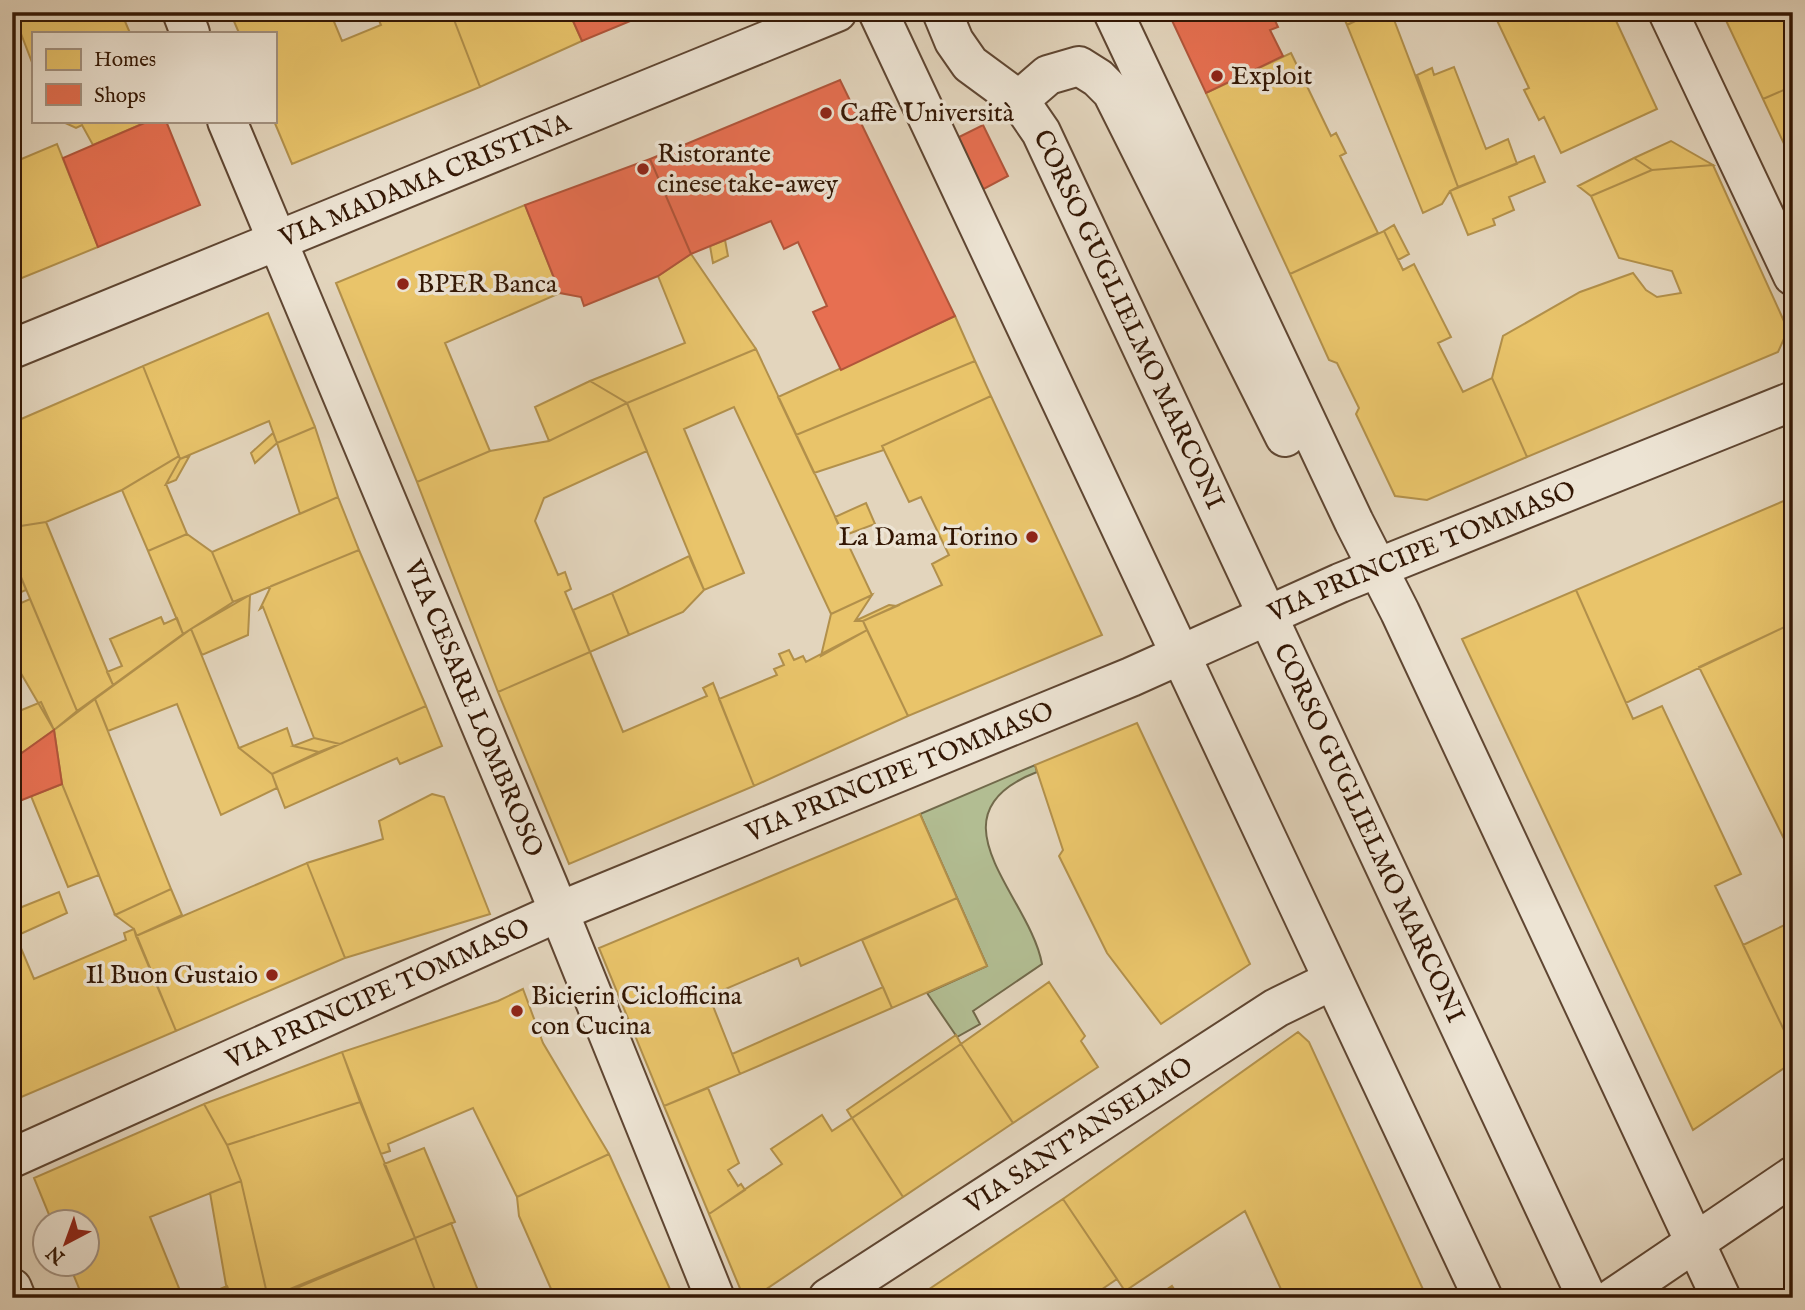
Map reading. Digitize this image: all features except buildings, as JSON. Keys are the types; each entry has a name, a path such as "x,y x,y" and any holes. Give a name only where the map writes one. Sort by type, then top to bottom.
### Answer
{"street":[{"path":"181,12 190,32"},
{"name":"VIA MADAMA CRISTINA","path":"12,349 837,12"},
{"path":"878,12 1483,1298"},
{"name":"CORSO GUGLIELMO MARCONI","path":"942,12 954,41 970,65 1019,100 1041,132 1587,1298"},
{"path":"1113,12 1331,474 1400,612 1721,1298"},
{"path":"1668,12 1793,276"},
{"path":"1019,100 1048,75 1079,66 1098,78 1112,92 1295,457 1331,474"},
{"name":"VIA CESARE LOMBROSO","path":"227,122 559,912 715,1298"},
{"name":"VIA PRINCIPE TOMMASO","path":"12,1158 559,912 1180,654 1268,614 1793,401"},
{"name":"VIA SANT'ANSELMO","path":"828,1298 1276,1008 1333,980"},
{"path":"1613,1298 1694,1241 1793,1177"},
{"path":"12,1289 16,1298"}],"green space":[{"path":"1035,765 1037,772 1005,790 989,811 986,834 993,859 1034,938 1042,964 973,1011 980,1024 957,1037 927,993 987,966 920,814"}],"place":[{"name":"Exploit","path":"1217,76"},
{"name":"Caffè Università","path":"826,113"},
{"name":"Ristorante cinese take-awey","path":"643,169"},
{"name":"BPER Banca","path":"403,284"},
{"name":"La Dama Torino","path":"1032,537"},
{"name":"Il Buon Gustaio","path":"272,975"},
{"name":"Bicierin Ciclofficina con Cucina","path":"517,1011"}]}
